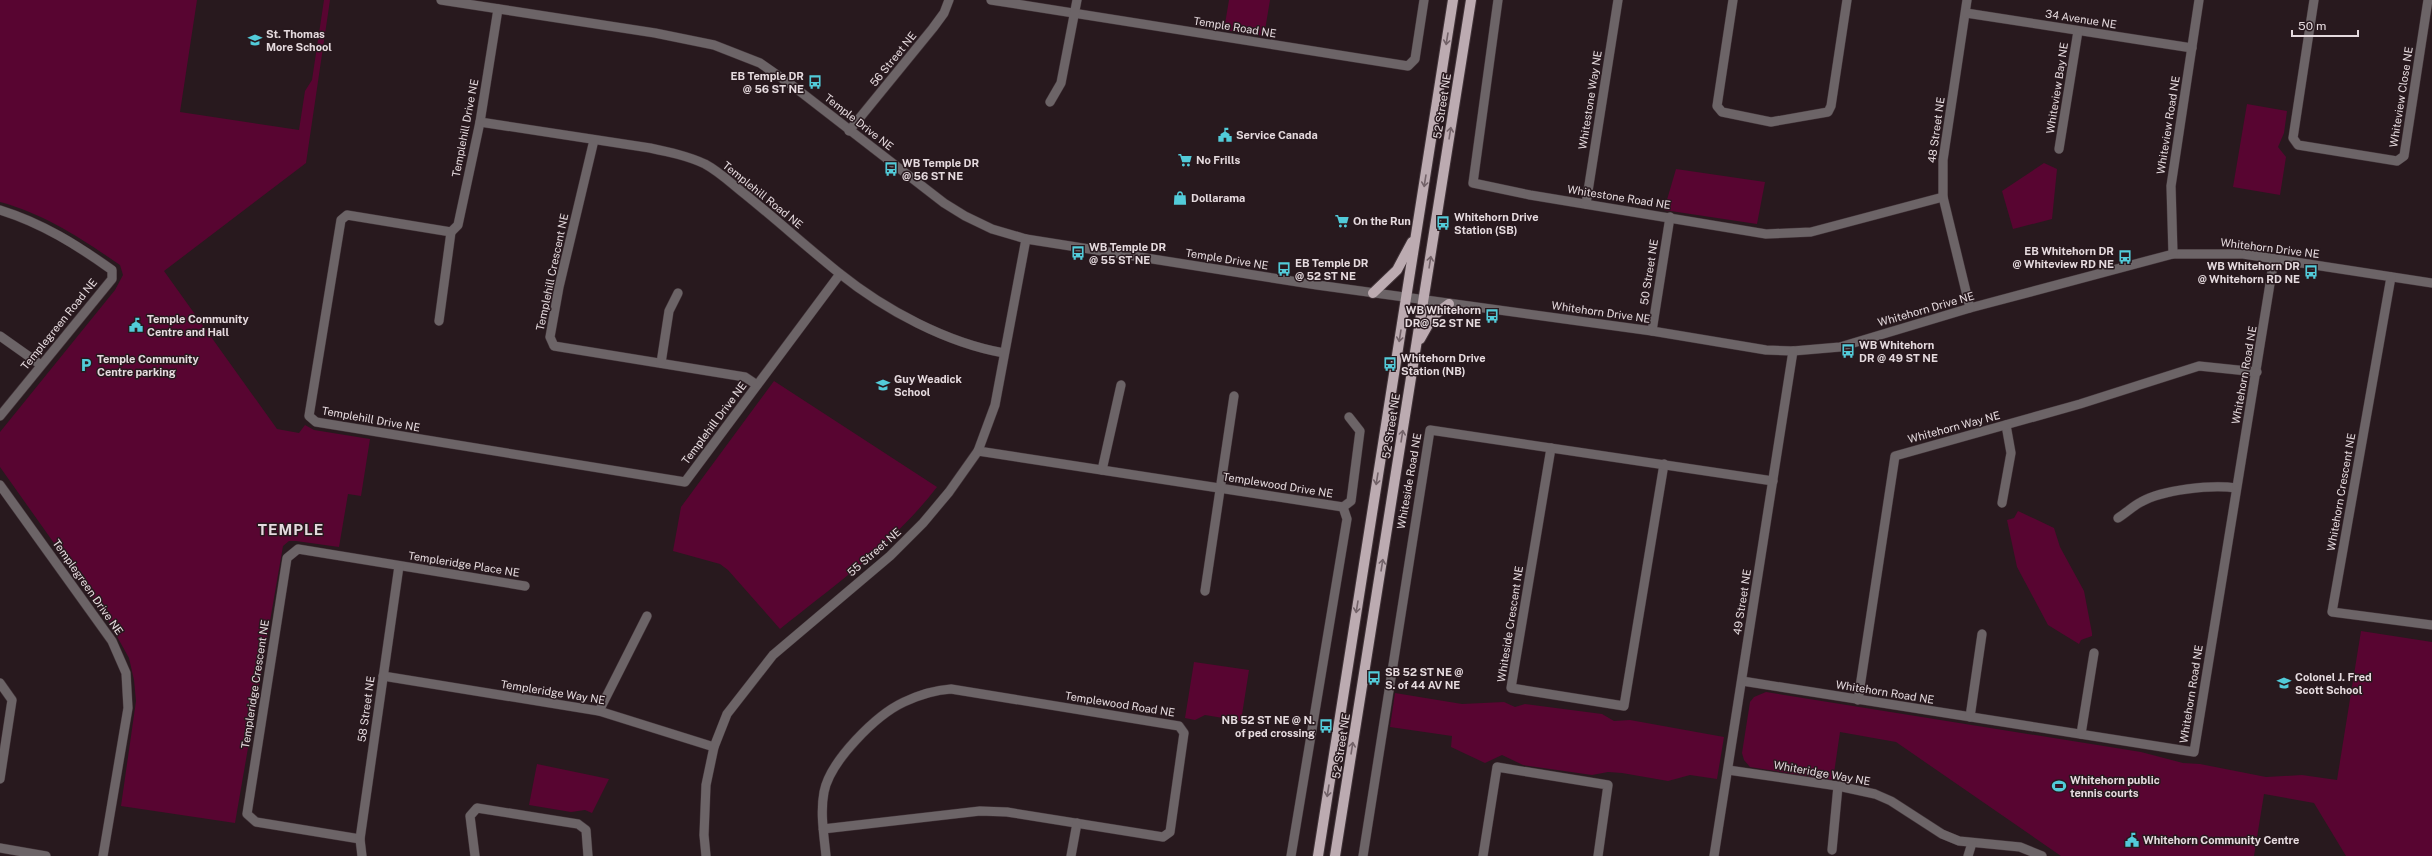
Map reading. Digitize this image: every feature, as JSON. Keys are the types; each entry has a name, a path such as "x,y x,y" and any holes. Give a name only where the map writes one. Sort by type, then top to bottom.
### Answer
{"main road":[{"name":"52 Street NE","path":"1318,856 1453,0"},
{"name":"52 Street NE","path":"1335,856 1471,0"},
{"path":"1373,293 1397,270 1416,233"},
{"path":"1416,346 1433,316 1449,304"}],"street":[{"name":"Temple Drive NE","path":"441,0 655,33 714,45 760,63 965,216 992,229 1026,239 1424,300"},
{"name":"56 Street NE","path":"850,131 934,28 944,13 949,0"},
{"name":"Temple Road NE","path":"991,0 1408,66 1415,59 1424,0"},
{"path":"1050,102 1061,83 1077,0"},
{"name":"Whitestone Road NE","path":"1498,0 1472,183 1530,195 1766,234 1812,232 1943,197"},
{"name":"Whitestone Way NE","path":"1586,204 1618,0"},
{"path":"1733,0 1717,106 1722,112 1771,122 1828,112 1831,106 1847,0"},
{"name":"48 Street NE","path":"1967,0 1943,160 1943,197 1970,308"},
{"name":"Whiteview Road NE","path":"2173,254 2171,186 2199,0"},
{"name":"Whiteview Close NE","path":"2314,0 2293,138 2298,145 2397,162 2404,156 2428,0"},
{"name":"Templehill Drive NE","path":"498,9 480,122 458,225 451,232 347,215 341,220 309,416 316,422 685,482 840,274"},
{"name":"34 Avenue NE","path":"1966,13 2192,48"},
{"name":"Whiteview Bay NE","path":"2059,149 2078,31"},
{"name":"Templehill Road NE","path":"480,122 676,153 706,165 774,217 840,274 924,326 965,343 1004,352"},
{"name":"Templehill Crescent NE","path":"594,140 559,287 550,337 554,346 745,377 757,385"},
{"name":"Templegreen Road NE","path":"0,210 22,217 76,244 112,270 112,279 0,416"},
{"name":"50 Street NE","path":"1652,331 1670,217"},
{"path":"439,320 451,232"},
{"name":"55 Street NE","path":"706,856 704,835 706,785 714,748 727,714 773,655 890,556 923,524 949,492 978,451 995,405 1026,239"},
{"name":"Whitehorn Drive NE","path":"1424,300 1652,331 1766,350 1793,351 1840,347 1970,308 2173,254 2243,254 2432,283"},
{"name":"Whitehorn Road NE","path":"1742,681 2194,752 2236,488 2257,372 2274,259"},
{"name":"Whitehorn Crescent NE","path":"2391,277 2332,612 2432,625"},
{"path":"661,363 669,310 678,293"},
{"path":"0,336 41,365"},
{"name":"49 Street NE","path":"1714,856 1793,351"},
{"name":"Whitehorn Way NE","path":"1858,700 1895,456 2006,425 2199,366 2257,372"},
{"path":"1102,470 1121,385"},
{"path":"1205,591 1234,396"},
{"path":"1343,507 1351,501 1360,431 1350,417"},
{"path":"2002,503 2011,453 2006,425"},
{"name":"Whiteside Road NE","path":"1363,856 1430,430 1773,481"},
{"name":"Whiteside Crescent NE","path":"1551,448 1510,688 1624,706 1664,464"},
{"name":"Templewood Drive NE","path":"978,451 1343,507 1347,519 1291,856"},
{"name":"Templegreen Drive NE","path":"0,485 112,640 126,673 128,708 103,856"},
{"path":"2118,518 2142,501 2179,490 2223,485 2236,488"},
{"name":"Templeridge Crescent NE","path":"360,839 256,822 246,814 286,558 298,549 399,566"},
{"name":"Templeridge Place NE","path":"399,566 525,586"},
{"name":"58 Street NE","path":"362,856 360,839 399,566"},
{"path":"599,711 647,616"},
{"path":"1970,717 1982,634"},
{"path":"2081,734 2094,653"},
{"name":"Templeridge Way NE","path":"383,676 599,711 714,748"},
{"path":"0,683 12,700 0,779"},
{"name":"Templewood Road NE","path":"823,829 980,811 1007,812 1163,837 1170,832 1184,733 1179,726 951,689 924,694 902,702 876,722 836,765 824,790 823,829 826,856"},
{"path":"1483,856 1497,767 1608,785 1598,856"},
{"name":"Whiteridge Way NE","path":"1728,770 1838,786 1875,794 1891,801 1942,834 1972,843 2020,847 2042,856"},
{"path":"1832,850 1838,786"},
{"path":"475,856 470,816 477,808 578,824 586,830 588,856"},
{"path":"1071,856 1076,823"},
{"path":"1968,856 1972,843"},
{"path":"0,848 46,856"}],"shaded area":[{"path":"0,0 197,0 180,112 299,130 305,91 312,80 324,0 330,0 306,163 164,271 277,429 299,433 305,425 314,430 370,439 361,496 348,494 339,547 296,541 289,541 283,546 235,823 121,806 136,701 134,680 129,658 105,615 0,467 0,432 115,290 123,275 120,265 63,228 32,213 0,202"},
{"path":"1229,0 1270,0 1264,36 1224,30"},
{"path":"2247,104 2287,111 2284,133 2278,147 2286,157 2280,195 2233,187"},
{"path":"2044,163 2057,169 2052,219 2013,229 2002,191"},
{"path":"1676,169 1765,182 1757,224 1664,210"},
{"path":"774,381 937,487 902,527 883,545 843,580 780,629 728,570 720,564 673,551 681,507"},
{"path":"2018,511 2054,528 2060,547 2084,591 2092,636 2081,640 2079,644 2048,625 2017,567 2007,520 2014,518"},
{"path":"2361,631 2432,642 2432,856 2346,856 2314,803 2264,794 2254,856 2061,856 1896,742 1840,732 1833,780 1750,767 1744,760 1742,753 1750,702 1754,697 1766,692 2141,752 2183,763 2200,764 2266,777 2302,775 2337,780"},
{"path":"1194,662 1249,670 1241,721 1205,715 1195,720 1185,718"},
{"path":"1395,693 1462,704 1504,702 1515,707 1525,704 1602,714 1614,721 1630,720 1724,737 1717,779 1690,775 1668,781 1622,773 1608,772 1592,775 1523,765 1502,755 1485,763 1451,747 1452,736 1390,727"},
{"path":"537,764 609,779 592,813 585,810 571,812 529,805"}],"place":[{"name":"St. Thomas More School","path":"255,40"},
{"name":"EB Temple DR @ 56 ST NE","path":"815,82"},
{"name":"Service Canada","path":"1225,135"},
{"name":"No Frills","path":"1185,160"},
{"name":"WB Temple DR @ 56 ST NE","path":"891,169"},
{"name":"Dollarama","path":"1180,198"},
{"name":"On the Run","path":"1342,221"},
{"name":"Whitehorn Drive Station (SB)","path":"1443,223"},
{"name":"WB Temple DR @ 55 ST NE","path":"1078,253"},
{"name":"EB Whitehorn DR @ Whiteview RD NE","path":"2125,257"},
{"name":"EB Temple DR @ 52 ST NE","path":"1284,269"},
{"name":"WB Whitehorn DR @ Whitehorn RD NE","path":"2311,272"},
{"name":"WB Whitehorn DR@ 52 ST NE","path":"1492,316"},
{"name":"Temple Community Centre and Hall","path":"136,325"},
{"name":"WB Whitehorn DR @ 49 ST NE","path":"1848,351"},
{"name":"Whitehorn Drive Station (NB)","path":"1390,364"},
{"name":"Temple Community Centre parking","path":"86,365"},
{"name":"Guy Weadick School","path":"883,385"},
{"name":"SB 52 ST NE @ S. of 44 AV NE","path":"1374,678"},
{"name":"Colonel J. Fred Scott School","path":"2284,683"},
{"name":"NB 52 ST NE @ N. of ped crossing","path":"1326,726"},
{"name":"Whitehorn public tennis courts","path":"2059,786"},
{"name":"Whitehorn Community Centre","path":"2132,840"}],"district":[{"name":"TEMPLE","path":"291,530"}]}
